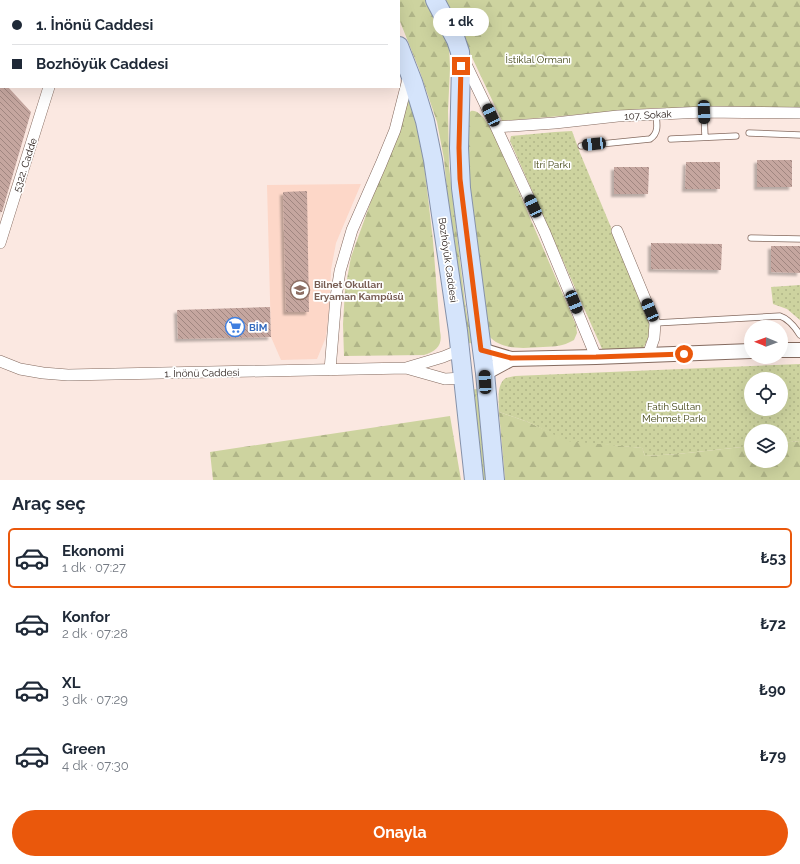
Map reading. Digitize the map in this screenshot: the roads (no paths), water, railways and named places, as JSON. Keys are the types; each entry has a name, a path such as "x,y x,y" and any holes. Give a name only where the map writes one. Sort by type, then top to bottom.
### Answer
{"main road":[{"path":"435,0 456,40 460,52 459,148 461,188 485,374 495,480"},
{"name":"Bozhöyük Caddesi","path":"400,49 425,121 433,160 460,350 474,480"}],"street":[{"path":"460,52 545,233 596,357"},
{"path":"330,370 336,297 340,271 352,230 395,130 410,74"},
{"path":"460,96 466,90 473,87 480,92"},
{"name":"5322. Cadde","path":"0,243 49,88"},
{"name":"107. Sokak","path":"496,127 555,123 618,116 704,112 800,113"},
{"path":"617,231 655,323 654,338 648,355"},
{"path":"406,368 443,358 460,350"},
{"path":"481,350 511,358 744,352"},
{"path":"788,350 800,350"},
{"path":"485,374 511,358"},
{"name":"1. İnönü Caddesi","path":"0,361 20,368 43,373 68,375 406,368"},
{"path":"406,368 445,379 463,378"}],"lane":[{"path":"704,112 705,137"},
{"path":"581,146 650,139 656,132 656,115"},
{"path":"749,132 800,135"},
{"path":"670,138 736,136"},
{"path":"751,238 800,239"},
{"path":"655,323 780,316 790,322 797,329 800,335"}],"place":[{"name":"Bilnet Okulları Eryaman Kampüsü","path":"300,290"},
{"name":"BİM","path":"235,327"}],"park label":[{"name":"İstiklal Ormanı","path":"538,59"},
{"name":"Itri Parkı","path":"552,164"},
{"name":"Fatih Sultan Mehmet Parkı","path":"674,412"}]}
